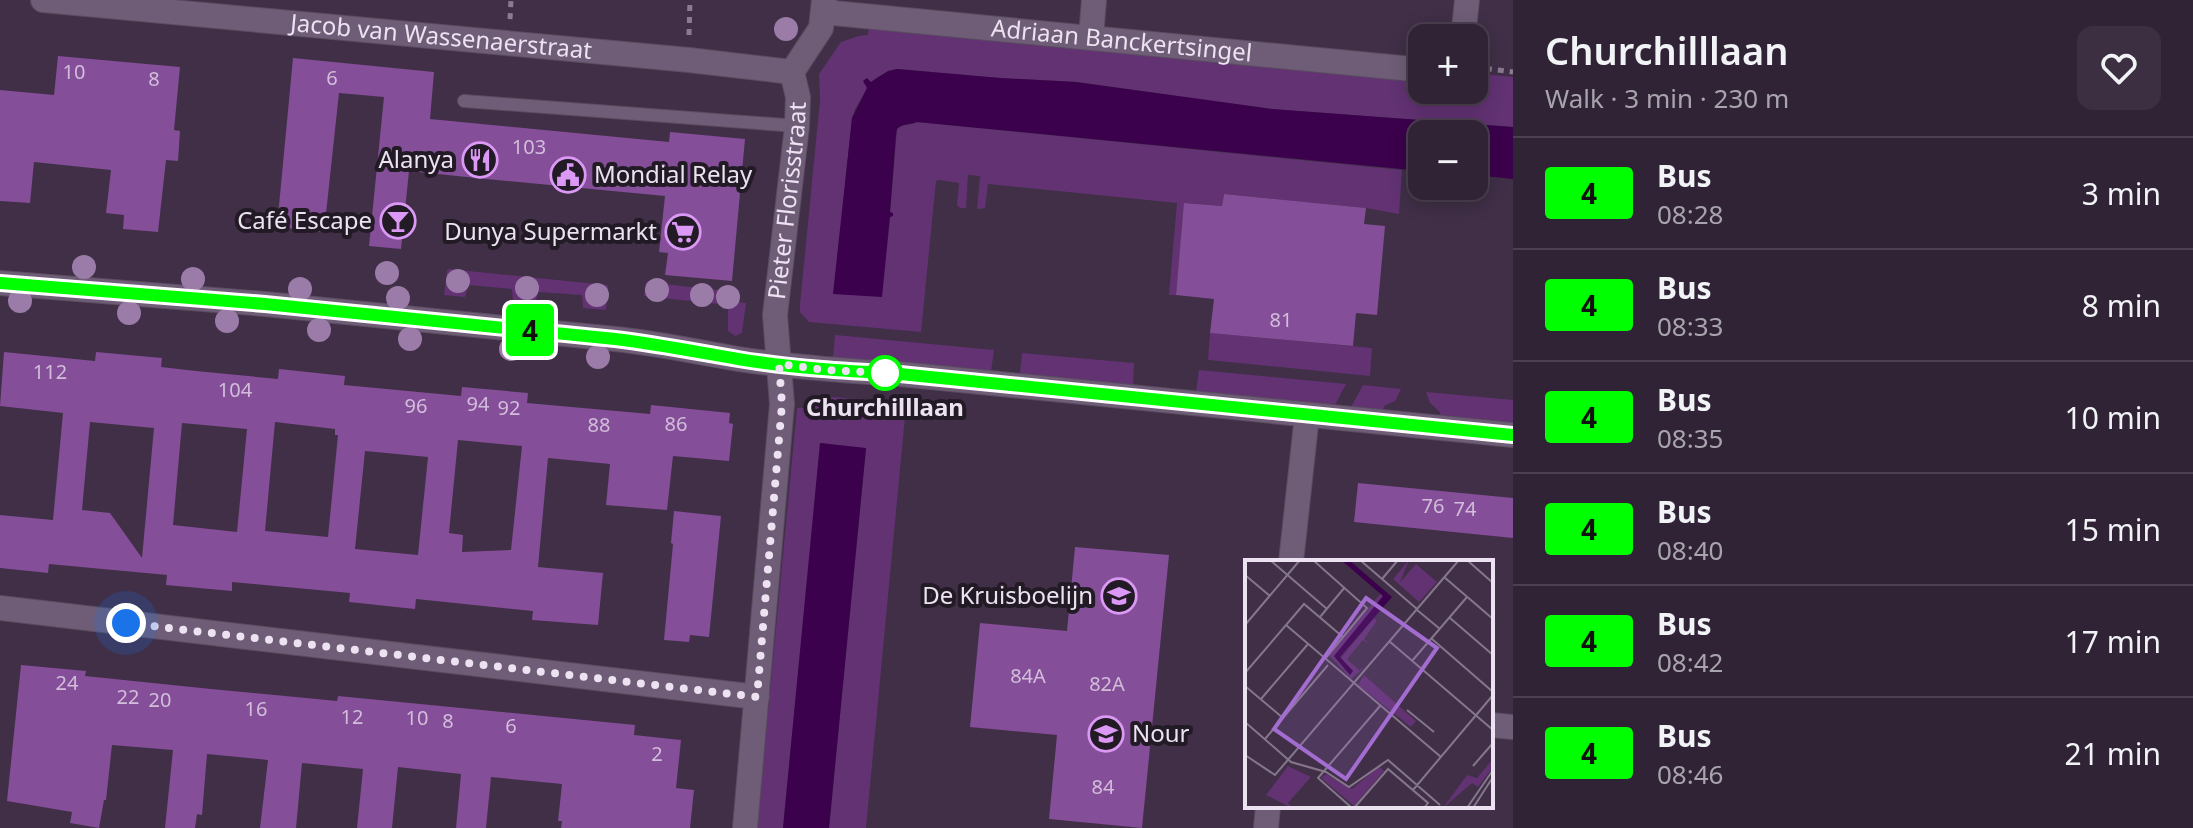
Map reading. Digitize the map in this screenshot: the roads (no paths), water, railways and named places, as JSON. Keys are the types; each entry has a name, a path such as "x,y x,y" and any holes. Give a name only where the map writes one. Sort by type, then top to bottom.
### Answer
{"street":[{"name":"Jacob van Wassenaerstraat","path":"43,0 134,4 792,72"},
{"path":"1091,37 1094,0"},
{"path":"1464,24 1467,0"},
{"name":"Adriaan Banckertsingel","path":"823,6 1408,69"},
{"name":"Pieter Florisstraat","path":"745,828 782,404 775,315 797,126 798,97 792,72 821,28 823,6"},
{"path":"0,283 265,304 615,339 779,364 1513,435"},
{"path":"1291,560 1307,415"},
{"path":"0,608 757,697"},
{"path":"1493,725 1513,727"},
{"path":"1266,828 1268,808"}],"lane":[{"path":"464,101 797,126"}],"place":[{"name":"Alanya","path":"480,160"},
{"name":"Mondial Relay","path":"568,175"},
{"name":"Café Escape","path":"398,221"},
{"name":"Dunya Supermarkt","path":"683,232"},
{"name":"Churchilllaan","path":"885,373"},
{"name":"De Kruisboelijn","path":"1119,596"},
{"name":"Nour","path":"1106,734"}]}
